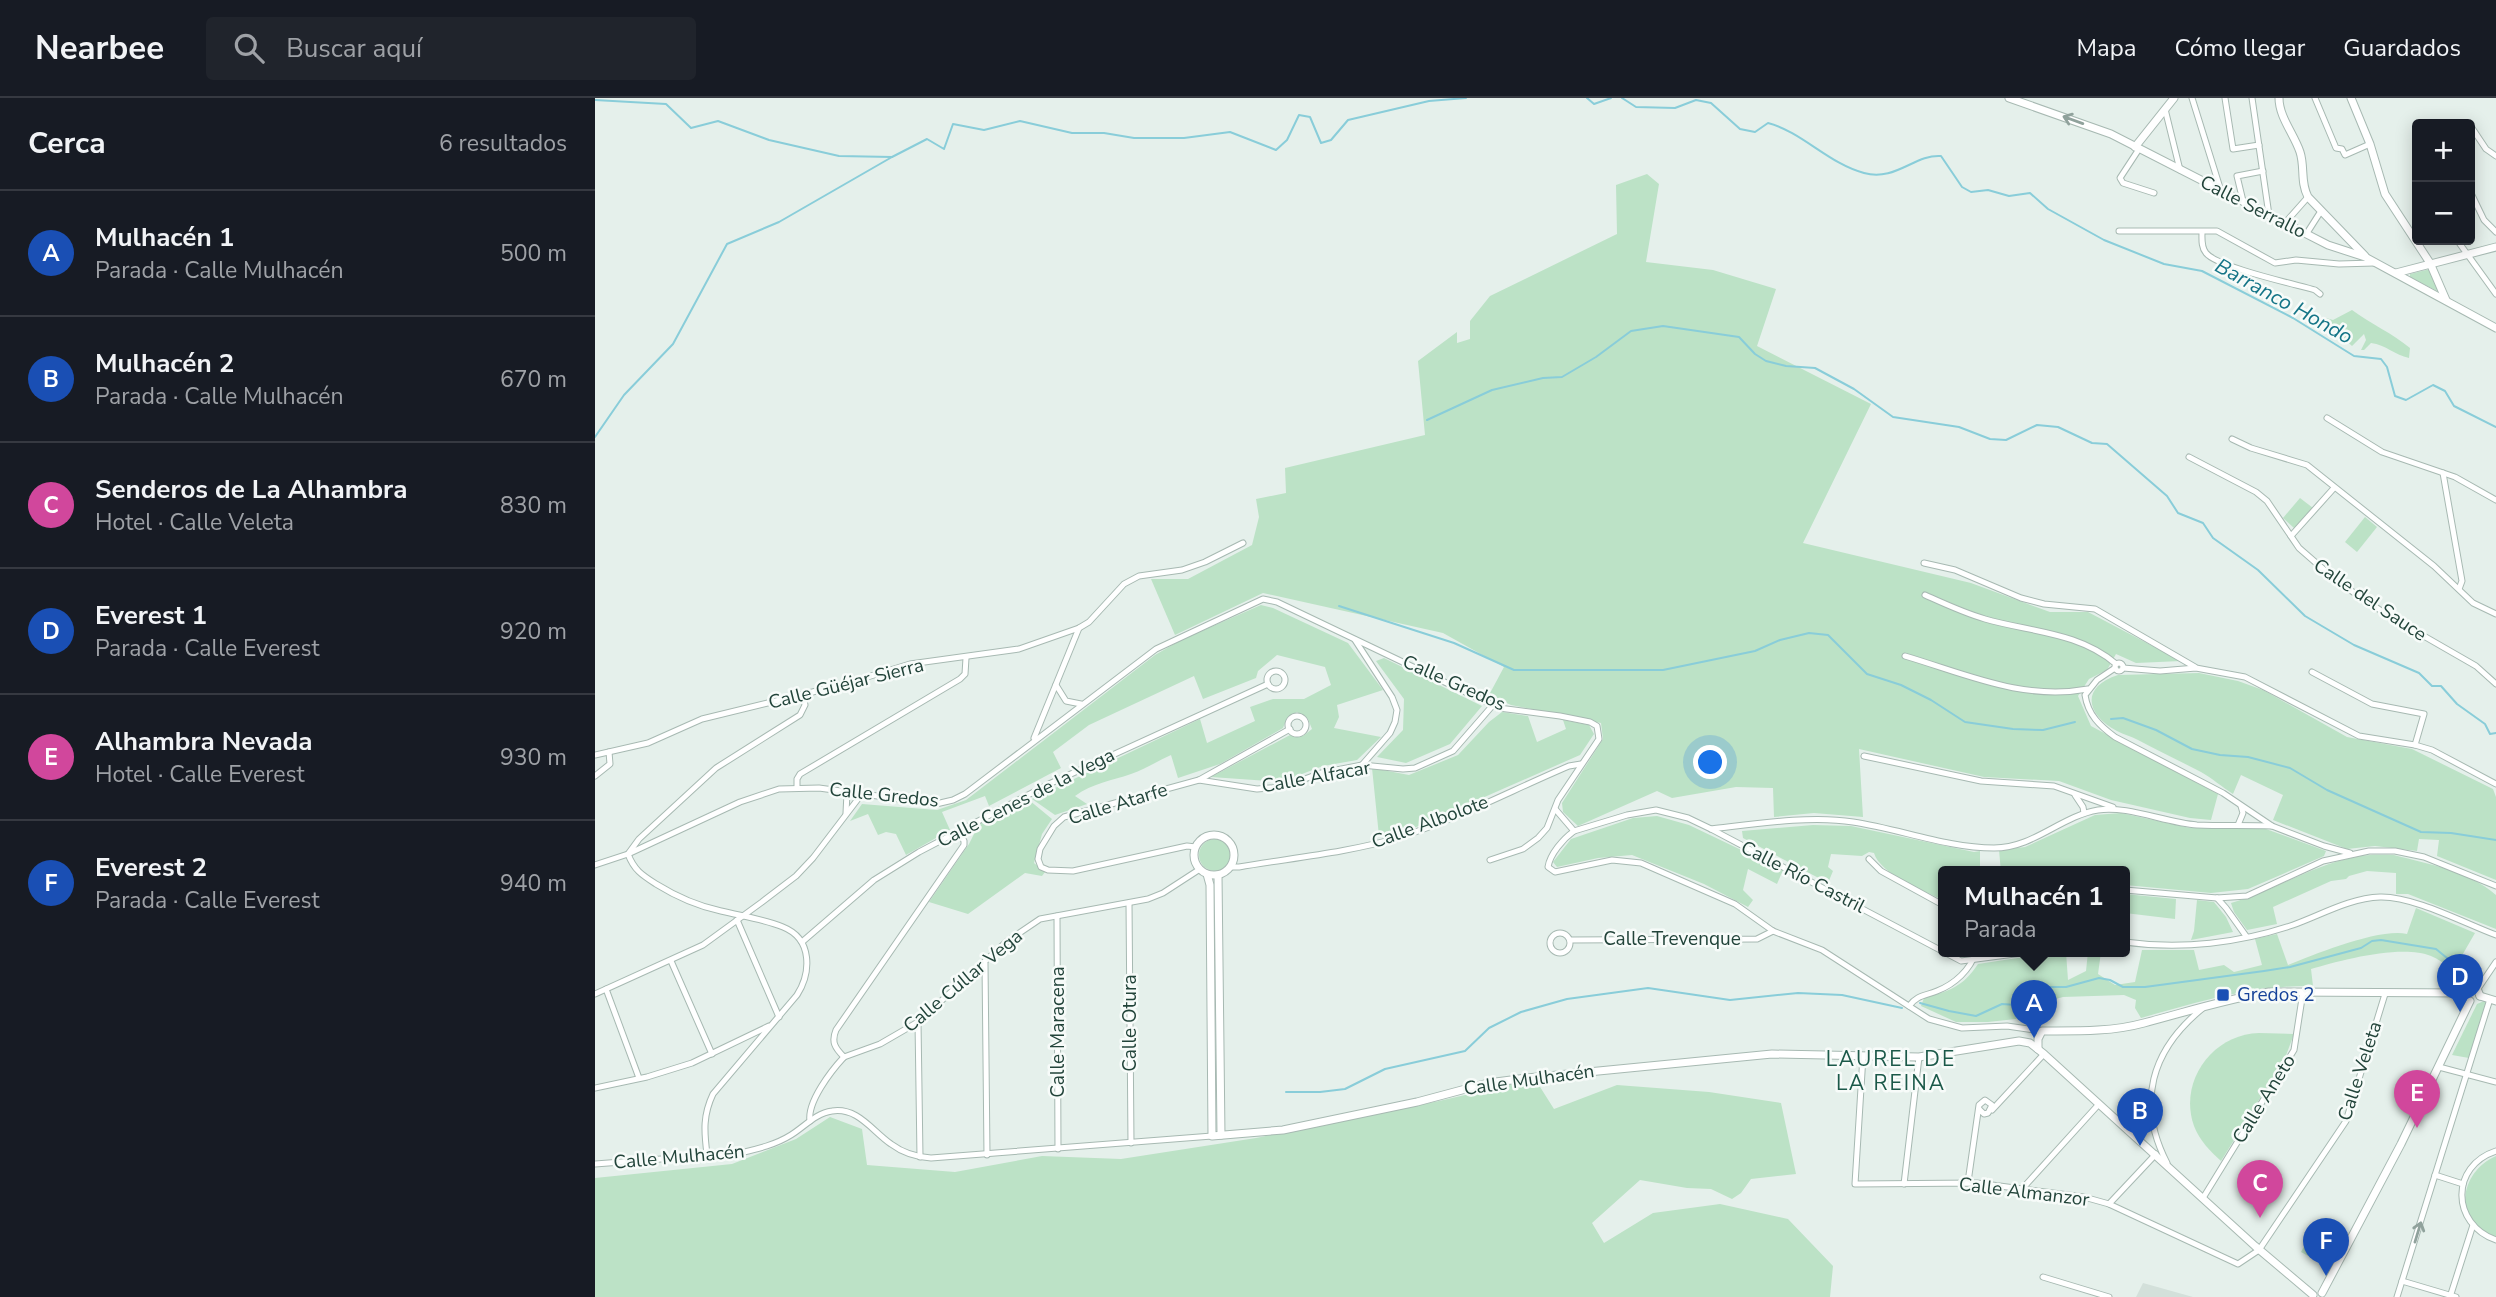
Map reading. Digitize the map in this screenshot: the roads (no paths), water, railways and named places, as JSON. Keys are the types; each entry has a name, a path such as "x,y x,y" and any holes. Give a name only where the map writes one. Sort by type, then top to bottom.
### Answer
{"street":[{"name":"Calle Serrallo","path":"2008,98 2111,134 2328,245 2365,257 2496,327"},
{"path":"2154,193 2123,183 2120,178 2137,148 2174,98"},
{"path":"2200,98 2192,99 2221,191"},
{"path":"2225,98 2233,149 2259,145"},
{"path":"2252,98 2269,215"},
{"path":"2315,98 2336,148 2342,149 2344,155 2370,144"},
{"path":"2351,98 2370,144 2385,194 2430,263 2446,300"},
{"path":"2281,99 2280,107 2301,155 2302,186 2308,197 2365,257"},
{"path":"2165,109 2180,170"},
{"path":"2475,132 2486,149 2496,156"},
{"path":"2244,202 2237,176 2263,171"},
{"path":"2285,223 2308,197"},
{"path":"2475,201 2484,220 2496,232"},
{"path":"2307,233 2321,211"},
{"path":"2119,232 2217,231 2275,263 2296,260 2339,264 2374,263"},
{"path":"2202,232 2202,244 2209,256 2236,267 2315,290 2320,294"},
{"path":"2461,245 2496,294"},
{"path":"2395,273 2496,247"},
{"path":"2327,418 2382,452 2455,477 2496,499"},
{"path":"2232,439 2251,448 2307,465 2434,566 2473,603 2496,614"},
{"name":"Calle del Sauce","path":"2189,457 2256,492 2274,510 2314,563 2338,582 2389,616 2476,666 2496,684"},
{"path":"2443,473 2462,581 2459,589"},
{"path":"2291,536 2334,488"},
{"name":"Calle Güéjar Sierra","path":"595,755 648,743 702,719 803,695 910,664 1019,649 1089,622 1125,584 1139,576 1182,570 1243,543"},
{"path":"1924,563 1955,570 2021,598 2044,604 2095,610 2196,667"},
{"path":"1925,595 1986,619 2092,646 2116,666"},
{"name":"Calle Gredos","path":"595,865 628,854 761,793 797,787 936,804 953,800 965,794 1156,649 1263,599 1277,602 1493,705 1590,722 1597,726 1599,739 1559,800 1547,828 1532,844 1490,860"},
{"path":"1033,741 1079,628"},
{"path":"1355,640 1392,697 1397,715 1390,733 1362,765"},
{"path":"1367,659 1378,649"},
{"path":"1905,656 1999,686 2048,693 2086,692"},
{"path":"797,787 800,774 960,679 965,674 966,658"},
{"path":"2086,692 2097,680 2121,663 2123,668 2160,671 2196,667 2224,672 2255,681 2359,736 2415,745 2439,753 2496,784"},
{"path":"2312,671 2372,704 2424,714 2415,745"},
{"name":"Calle Cenes de la Vega","path":"802,942 874,880 919,852 1049,784 1268,684"},
{"path":"1056,685 1066,701 1081,705"},
{"path":"2086,692 2089,712 2115,737 2179,768 2272,826 2353,854"},
{"path":"707,1154 703,1128 710,1101 804,983 808,969 807,954 802,942 785,928 687,901 666,891 639,873 628,854 639,839 716,768 800,715 805,705 803,695"},
{"name":"Calle Alfacar","path":"1199,780 1257,789 1283,787 1321,773 1362,765 1415,768 1453,751 1493,705"},
{"name":"Calle Atarfe","path":"1196,847 1187,846 1073,871 1048,870 1041,867 1038,859 1040,849 1054,825 1064,817 1199,780 1290,729"},
{"path":"595,776 610,764 608,752"},
{"path":"1864,756 1981,781 2054,786 2115,808 2158,819 2197,825 2272,826"},
{"name":"Calle Albolote","path":"1231,867 1364,846 1397,837 1431,826 1569,766 1582,764"},
{"path":"2073,792 2084,813"},
{"path":"846,813 847,793"},
{"path":"595,994 671,961 703,944 744,916 796,876 861,795"},
{"path":"2238,825 2243,813 2241,806"},
{"path":"1710,829 1830,819 1961,845 1994,848 2015,846 2084,813 2115,808"},
{"path":"1556,810 1574,831 1567,836 1548,862 1550,870 1555,872 1612,860 1641,863 1735,904 1773,931 1822,950 1945,1026 2007,1026 2042,1031 2117,1028 2208,1004 2269,992 2468,997 2476,1002 2478,993 2496,962"},
{"name":"Calle Río Castril","path":"1574,831 1627,815 1656,810 1688,818 1852,901 1938,950"},
{"path":"1732,840 1729,836 1734,827"},
{"path":"810,1122 808,1112 832,1070 844,1057 835,1047 833,1038 836,1030 964,845 959,832"},
{"path":"1204,872 1218,875 1231,867 1234,860 1233,847 1224,837 1205,837 1196,847 1194,859 1210,885 1215,953"},
{"path":"2130,890 2217,898 2247,896 2323,862 2369,851 2395,851 2424,857 2496,886"},
{"path":"1869,859 1881,871 1938,902"},
{"name":"Calle Cúllar Vega","path":"844,1057 880,1044 918,1022 1006,942 1040,919 1129,903 1163,893 1204,872"},
{"path":"1212,1136 1218,875"},
{"path":"2226,908 2231,897"},
{"path":"2130,943 2187,946 2234,939 2289,926 2363,899 2381,897 2405,900 2496,935"},
{"path":"2217,898 2246,936"},
{"name":"Calle Otura","path":"1129,903 1131,1143"},
{"name":"Calle Maracena","path":"1057,916 1058,1149"},
{"path":"737,920 779,1017"},
{"path":"2234,939 2236,923"},
{"name":"Calle Trevenque","path":"1570,940 1757,939 1773,931"},
{"name":"Calle Río Castril","path":"1952,957 1961,961 1998,957"},
{"path":"1909,1006 1914,999 1951,984 1963,974 1974,957"},
{"path":"671,961 712,1054"},
{"path":"985,963 987,1155"},
{"path":"606,989 639,1078"},
{"name":"Calle Aneto","path":"2203,1198 2294,1050 2303,992"},
{"path":"2397,1297 2493,1000 2478,993"},
{"name":"Calle Veleta","path":"2259,1250 2346,1121 2385,994"},
{"path":"2042,1031 2038,1039 2041,1052 2312,1296 2318,1292 2323,1295 2439,1067 2468,997"},
{"path":"2167,1165 2158,1146 2152,1122 2152,1080 2169,1042 2192,1016 2208,1004"},
{"path":"918,1022 920,1157"},
{"path":"595,1087 692,1063 772,1024"},
{"name":"Calle Mulhacén","path":"595,1164 756,1149 791,1135 822,1113 844,1110 858,1115 892,1145 907,1154 941,1158 1283,1130 1417,1102 1488,1083 1772,1054 1919,1057 2019,1041 2030,1043 2041,1052"},
{"path":"1979,1109 1986,1114 1992,1110 2041,1052"},
{"name":"Calle Almanzor","path":"1864,1056 1855,1184 1968,1182 2032,1192 2058,1192 2109,1204 2227,1259"},
{"path":"1905,1184 1919,1057"},
{"path":"1215,1065 1221,1135"},
{"path":"2439,1067 2496,1082"},
{"path":"1968,1182 1976,1115 1980,1103 1985,1100 1992,1103 1992,1110"},
{"path":"2022,1189 2099,1104"},
{"path":"2496,1143 2495,1151 2485,1155 2471,1167 2463,1184 2462,1199 2465,1213 2473,1225 2487,1237 2496,1240"},
{"path":"2109,1204 2156,1154"},
{"path":"2435,1175 2463,1184"},
{"path":"2402,1281 2452,1296 2473,1225"},
{"path":"2215,1259 2227,1259 2238,1264 2259,1250"},
{"path":"2043,1277 2109,1297"},
{"path":"2074,1296 2077,1289"}],"waterway":[{"name":"Barranco Hondo","path":"595,100 666,104 691,128 718,121 769,140 839,156 892,157 927,139 944,149 953,124 984,130 1020,121 1072,133 1104,133 1134,138 1184,138 1230,132 1276,150 1287,140 1299,115 1310,117 1321,143 1331,140 1348,120 1429,101 1466,98"},
{"name":"Barranco Hondo","path":"1587,98 1594,104 1611,98"},
{"name":"Barranco Hondo","path":"1622,98 1636,107 1675,108 1696,100 1711,103 1740,129 1755,132 1768,123 1780,127 1839,163 1864,173 1885,174 1922,159 1941,156 1962,187 1971,192 1988,190 2009,196 2030,193 2048,209 2104,240 2164,264 2202,271 2293,318 2354,356 2381,359 2387,367 2395,396 2406,400 2433,385 2445,391 2454,406 2496,427"},
{"path":"595,437 624,395 673,344 727,244 779,222 892,157"},
{"path":"1427,420 1492,390 1543,378 1562,377 1596,357 1631,331 1663,326 1739,337 1766,361 1786,366 1815,368 1854,389 1893,417 1959,427 1990,439 2006,440 2037,425 2058,427 2092,443 2107,444 2167,496 2178,513 2203,523 2213,538 2258,570 2305,616 2354,645 2419,673 2432,686 2441,686 2457,704 2485,724 2490,734 2496,733"},
{"path":"1339,606 1454,643 1514,670 1663,670 1755,651 1780,640 1809,633 1828,635 1867,674 1901,685 1965,722 2043,730 2075,722"},
{"path":"2111,719 2123,718 2156,730 2192,749 2248,757 2290,768 2327,790 2421,832 2451,833 2496,840"},
{"path":"1920,1003 1976,1016 2002,1004 2016,1005 2042,987 2066,987 2099,978 2123,987 2145,987 2264,971 2290,967 2381,940 2436,949 2464,972 2473,973"},
{"path":"1286,1092 1345,1089 1385,1069 1465,1051 1489,1028 1521,1012 1567,999 1648,988 1730,1000 1798,993 1842,995 1902,1008"}],"place":[{"name":"Gredos 2","path":"2223,995"},
{"name":"Everest 1","path":"2460,1012"},
{"name":"Mulhacén 1","path":"2034,1038"},
{"name":"Alhambra Nevada","path":"2417,1128"},
{"name":"Mulhacén 2","path":"2140,1146"},
{"name":"Senderos de La Alhambra","path":"2260,1218"},
{"name":"Everest 2","path":"2326,1276"}],"district":[{"name":"LAUREL DE LA REINA","path":"1891,1071"}]}
